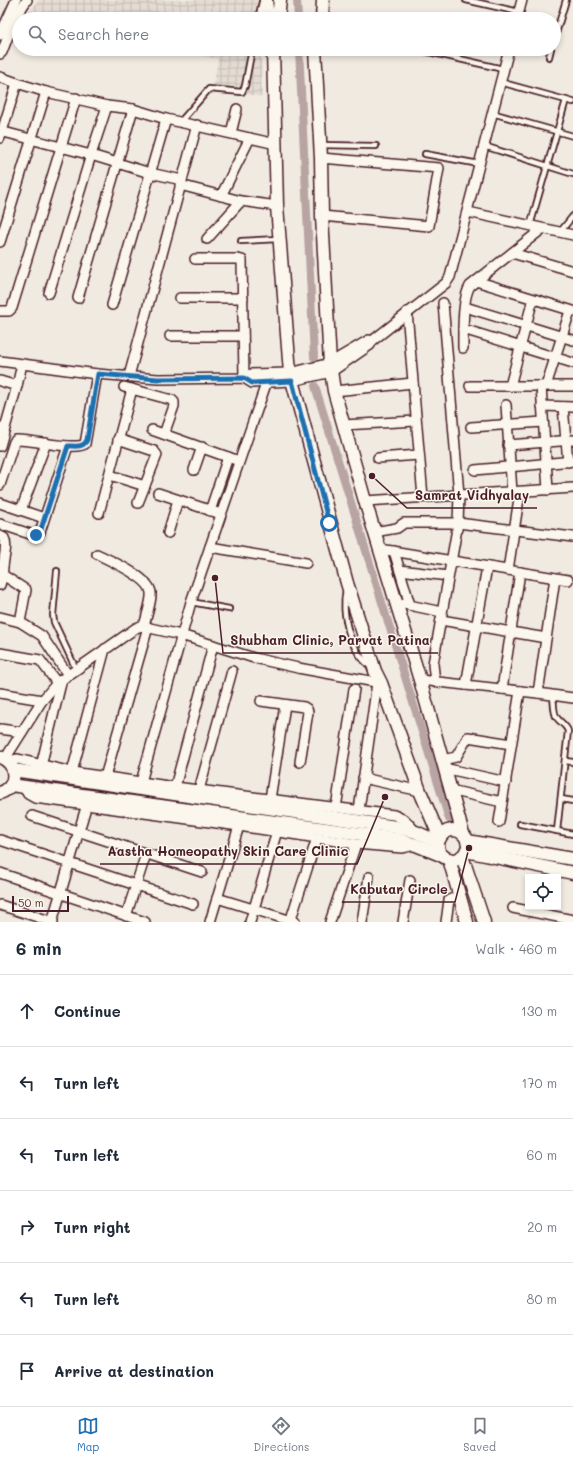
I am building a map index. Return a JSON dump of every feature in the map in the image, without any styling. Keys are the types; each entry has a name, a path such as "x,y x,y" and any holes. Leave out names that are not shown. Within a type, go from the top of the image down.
{"main road":[{"path":"266,0 267,12"},
{"path":"279,12 280,0"},
{"path":"315,0 315,12"},
{"path":"322,12 323,0"},
{"path":"273,56 277,206 291,377 347,583 375,671 439,840 439,850 446,858 467,922"},
{"path":"316,56 322,216 331,367 334,391 374,532 420,680 484,922"},
{"path":"6,762 396,827 439,840"},
{"path":"6,762 17,786"},
{"path":"0,793 17,786 397,839 416,844 446,858 456,859 465,846"},
{"path":"439,840 442,834 455,830 465,846 573,873"},
{"path":"465,846 573,859"}],"street":[{"path":"0,35 16,0"},
{"path":"20,12 27,0"},
{"path":"519,12 522,0"},
{"path":"0,54 12,27"},
{"path":"0,361 98,374 148,378 244,378 252,383 291,377 331,367 369,340 372,341 407,312 446,283 450,277 468,212 507,56"},
{"path":"0,76 46,92 107,106 133,109 166,119 181,121 276,144"},
{"path":"17,83 1,134 31,139 90,155 221,196 241,201 277,206"},
{"path":"0,242 46,92"},
{"path":"0,311 9,311 12,308 76,98"},
{"path":"49,293 90,155 107,106"},
{"path":"78,298 133,109"},
{"path":"230,134 237,109"},
{"path":"112,305 166,119"},
{"path":"129,376 197,125"},
{"path":"221,196 250,138"},
{"path":"320,152 439,168 429,226 322,216"},
{"path":"207,238 241,201"},
{"path":"468,212 573,235"},
{"path":"463,348 463,329 467,290 476,281 542,229"},
{"path":"512,253 573,271"},
{"path":"195,259 242,260 244,378"},
{"path":"476,281 572,311 543,386 542,406 548,490"},
{"path":"180,298 243,298"},
{"path":"510,386 533,299"},
{"path":"434,682 433,664 450,561 458,523 459,495 443,303"},
{"path":"465,307 573,340"},
{"path":"407,312 423,497"},
{"path":"463,329 573,363"},
{"path":"170,336 244,336"},
{"path":"0,446 2,427 17,386 22,364"},
{"path":"0,484 15,441 18,439 68,446 82,446 85,444 87,440 98,374"},
{"path":"244,378 250,374 270,374 291,377"},
{"path":"141,782 191,602 270,374"},
{"path":"145,393 148,378"},
{"path":"0,381 17,386"},
{"path":"334,391 413,383"},
{"path":"470,386 573,385"},
{"path":"99,513 110,475 128,388 172,400 174,402 164,434"},
{"path":"506,405 510,467 516,492 514,529 508,570"},
{"path":"542,406 573,407"},
{"path":"475,470 571,461 570,440 563,407"},
{"path":"344,425 416,421"},
{"path":"471,427 543,422"},
{"path":"152,430 239,461"},
{"path":"118,440 156,453 157,458 138,504"},
{"path":"508,445 570,440"},
{"path":"21,510 46,443"},
{"path":"0,524 33,535 40,532 68,446"},
{"path":"194,470 202,447"},
{"path":"378,458 419,454"},
{"path":"210,511 228,457"},
{"path":"110,475 145,486"},
{"path":"365,501 573,488"},
{"path":"158,493 221,514"},
{"path":"168,533 178,500"},
{"path":"0,503 44,518"},
{"path":"374,532 397,528 404,523 458,523 573,537"},
{"path":"0,536 4,538 6,543 0,585"},
{"path":"210,547 306,563"},
{"path":"380,549 568,580"},
{"path":"394,551 410,605"},
{"path":"97,554 135,574 149,586 152,592 146,626 105,777"},
{"path":"466,685 487,567"},
{"path":"2,570 26,590 20,622"},
{"path":"400,570 448,576"},
{"path":"502,689 520,572"},
{"path":"538,693 555,578"},
{"path":"396,602 476,626 546,638"},
{"path":"0,617 20,622 42,636 62,679 41,766"},
{"path":"6,762 22,732 42,700 62,679 136,628 146,626 261,659 379,683 358,810"},
{"path":"175,787 213,645"},
{"path":"72,772 105,649"},
{"path":"0,653 40,660 62,679"},
{"path":"199,790 232,671"},
{"path":"420,680 573,698"},
{"path":"336,808 354,689"},
{"path":"499,822 520,691"},
{"path":"0,694 42,700"},
{"path":"261,701 304,707 307,709 308,712 300,762"},
{"path":"270,799 284,705"},
{"path":"0,729 22,732"},
{"path":"443,764 456,757 468,737 512,744"},
{"path":"6,762 18,759 41,766 105,777 400,816 416,832"},
{"path":"443,764 506,782"},
{"path":"363,778 420,791"},
{"path":"17,786 34,798 87,804 356,844 402,848 416,844"},
{"path":"450,790 502,802"},
{"path":"0,905 52,922 87,804"},
{"path":"32,816 202,872"},
{"path":"210,922 239,826"},
{"path":"250,922 277,832"},
{"path":"217,898 292,922 317,838"},
{"path":"0,840 193,904"},
{"path":"330,922 356,844"},
{"path":"126,916 146,854"},
{"path":"0,873 145,922"},
{"path":"362,922 369,877"},
{"path":"403,922 410,880"},
{"path":"446,922 449,900 459,896"},
{"path":"513,908 573,920"}],"lane":[{"path":"259,12 262,0"},
{"path":"466,0 508,12"},
{"path":"561,17 566,0"},
{"path":"181,121 209,89 240,93 244,90 251,56"},
{"path":"446,56 503,69"},
{"path":"500,82 573,102"},
{"path":"530,226 566,100"},
{"path":"492,113 573,136"},
{"path":"320,152 376,146"},
{"path":"484,146 573,174"},
{"path":"425,154 479,164"},
{"path":"559,232 573,216"},
{"path":"241,241 279,239"},
{"path":"57,571 53,615 54,622 76,669"},
{"path":"191,602 229,609"},
{"path":"553,695 557,719 566,726 568,731 557,831"},
{"path":"565,761 573,762"},
{"path":"561,799 573,801"},
{"path":"520,824 573,834"}],"shaded area":[{"path":"39,0 261,0 261,12 29,12"},
{"path":"204,56 261,56 262,97 213,88 218,59"}],"waterway":[{"path":"297,0 298,12"},
{"path":"299,56 314,357"},
{"path":"315,386 449,819"}],"place":[{"name":"Samrat Vidhyalay","path":"372,476"},
{"name":"Shubham Clinic, Parvat Patina","path":"215,578"},
{"name":"Aastha Homeopathy Skin Care Clinic","path":"385,797"},
{"name":"Kabutar Circle","path":"469,848"}],"route":[{"path":"36,535 40,532 68,446 82,446 87,440 98,374 158,379 244,378 252,383 292,381 329,523"}]}
